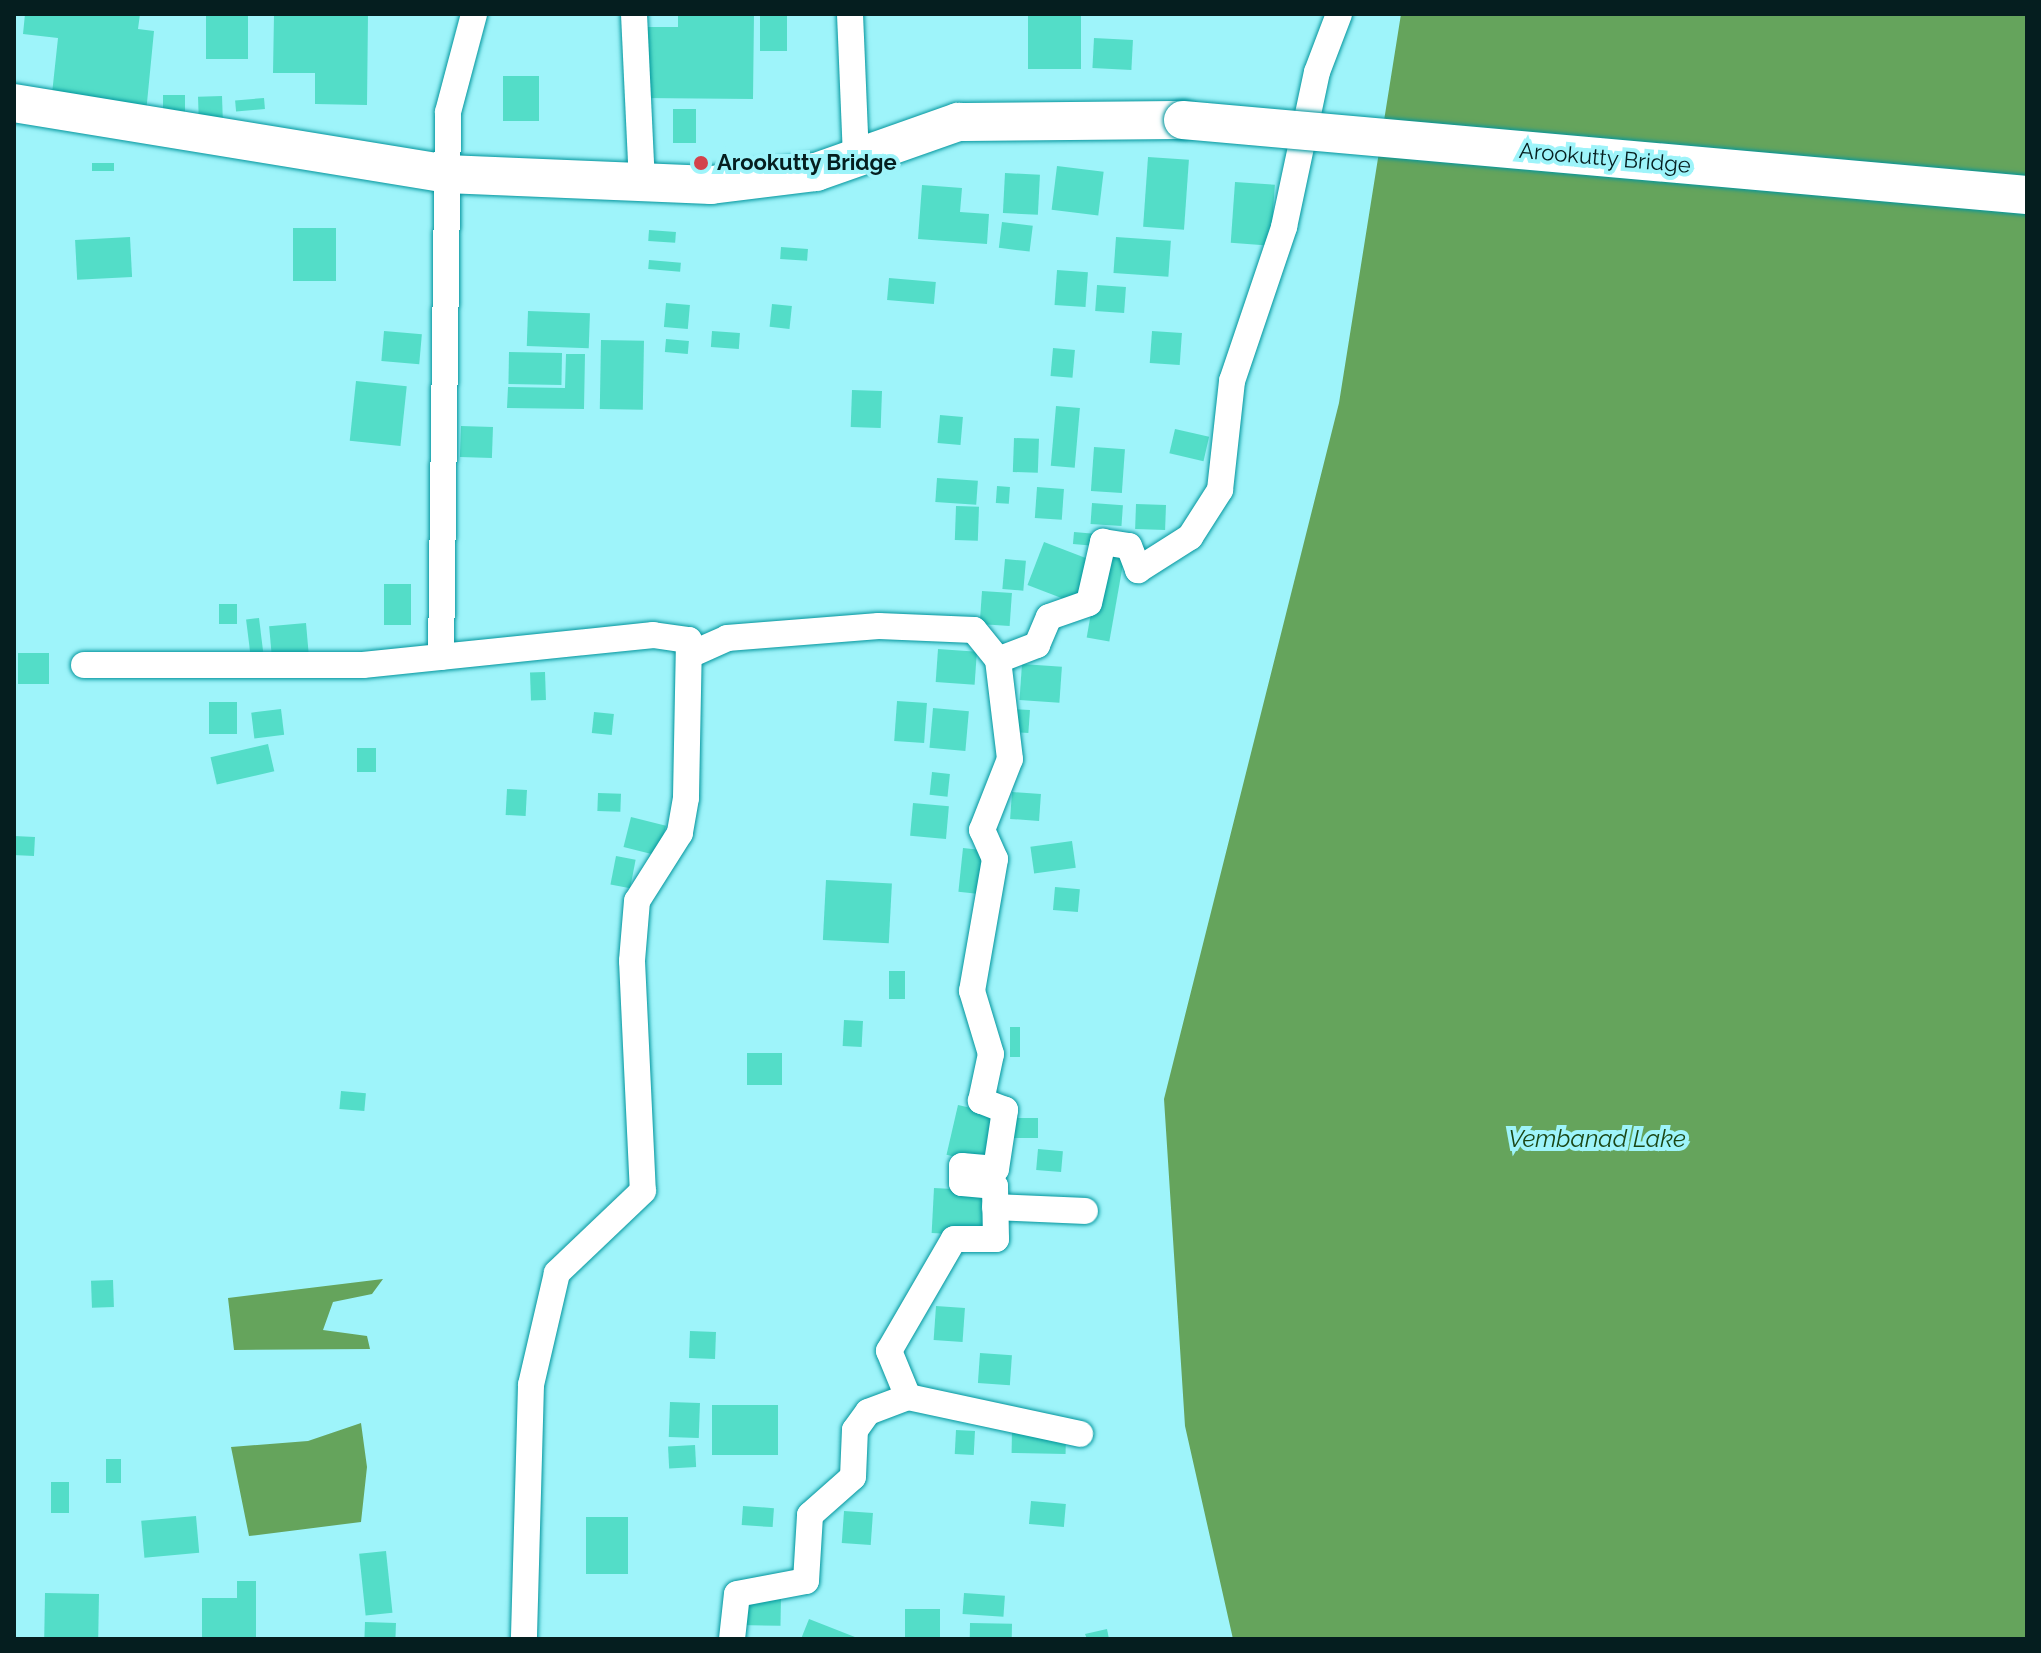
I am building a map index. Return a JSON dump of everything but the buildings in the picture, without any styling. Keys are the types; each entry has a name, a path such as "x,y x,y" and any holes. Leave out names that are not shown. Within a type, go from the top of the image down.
{"main road":[{"name":"Arookutty Bridge","path":"14,103 446,174 711,185 816,172 958,122 1183,120 2027,195"}],"street":[{"path":"441,657 448,112 474,14"},
{"path":"634,14 642,182"},
{"path":"850,14 856,158"},
{"path":"998,660 1037,645 1049,617 1089,603 1103,542 1129,546 1138,570 1190,537 1220,490 1232,381 1284,227 1317,72 1339,14"},
{"path":"694,653 727,638 879,626 974,630 998,660 1010,759 982,830 995,859 972,991 991,1054 981,1101 1005,1110 996,1169 962,1166 962,1183 995,1186 996,1239 954,1239 889,1351 908,1397"},
{"path":"84,665 363,665 653,635 689,640 694,653 680,833 637,901 632,961 643,1191 557,1273 531,1385 524,1639"},
{"path":"995,1207 1085,1211"},
{"path":"732,1639 737,1594 806,1581 810,1515 853,1477 855,1430 881,1403 908,1397 1080,1434"}],"water":[{"name":"Vembanad Lake","path":"1401,14 2027,14 2027,1639 1233,1639 1185,1426 1164,1099 1339,403"},
{"path":"383,1279 372,1294 333,1302 323,1330 367,1336 370,1349 234,1350 228,1298"},
{"path":"361,1423 367,1467 361,1522 249,1536 231,1447 308,1441"}],"place":[{"name":"Arookutty Bridge","path":"701,163"}]}
